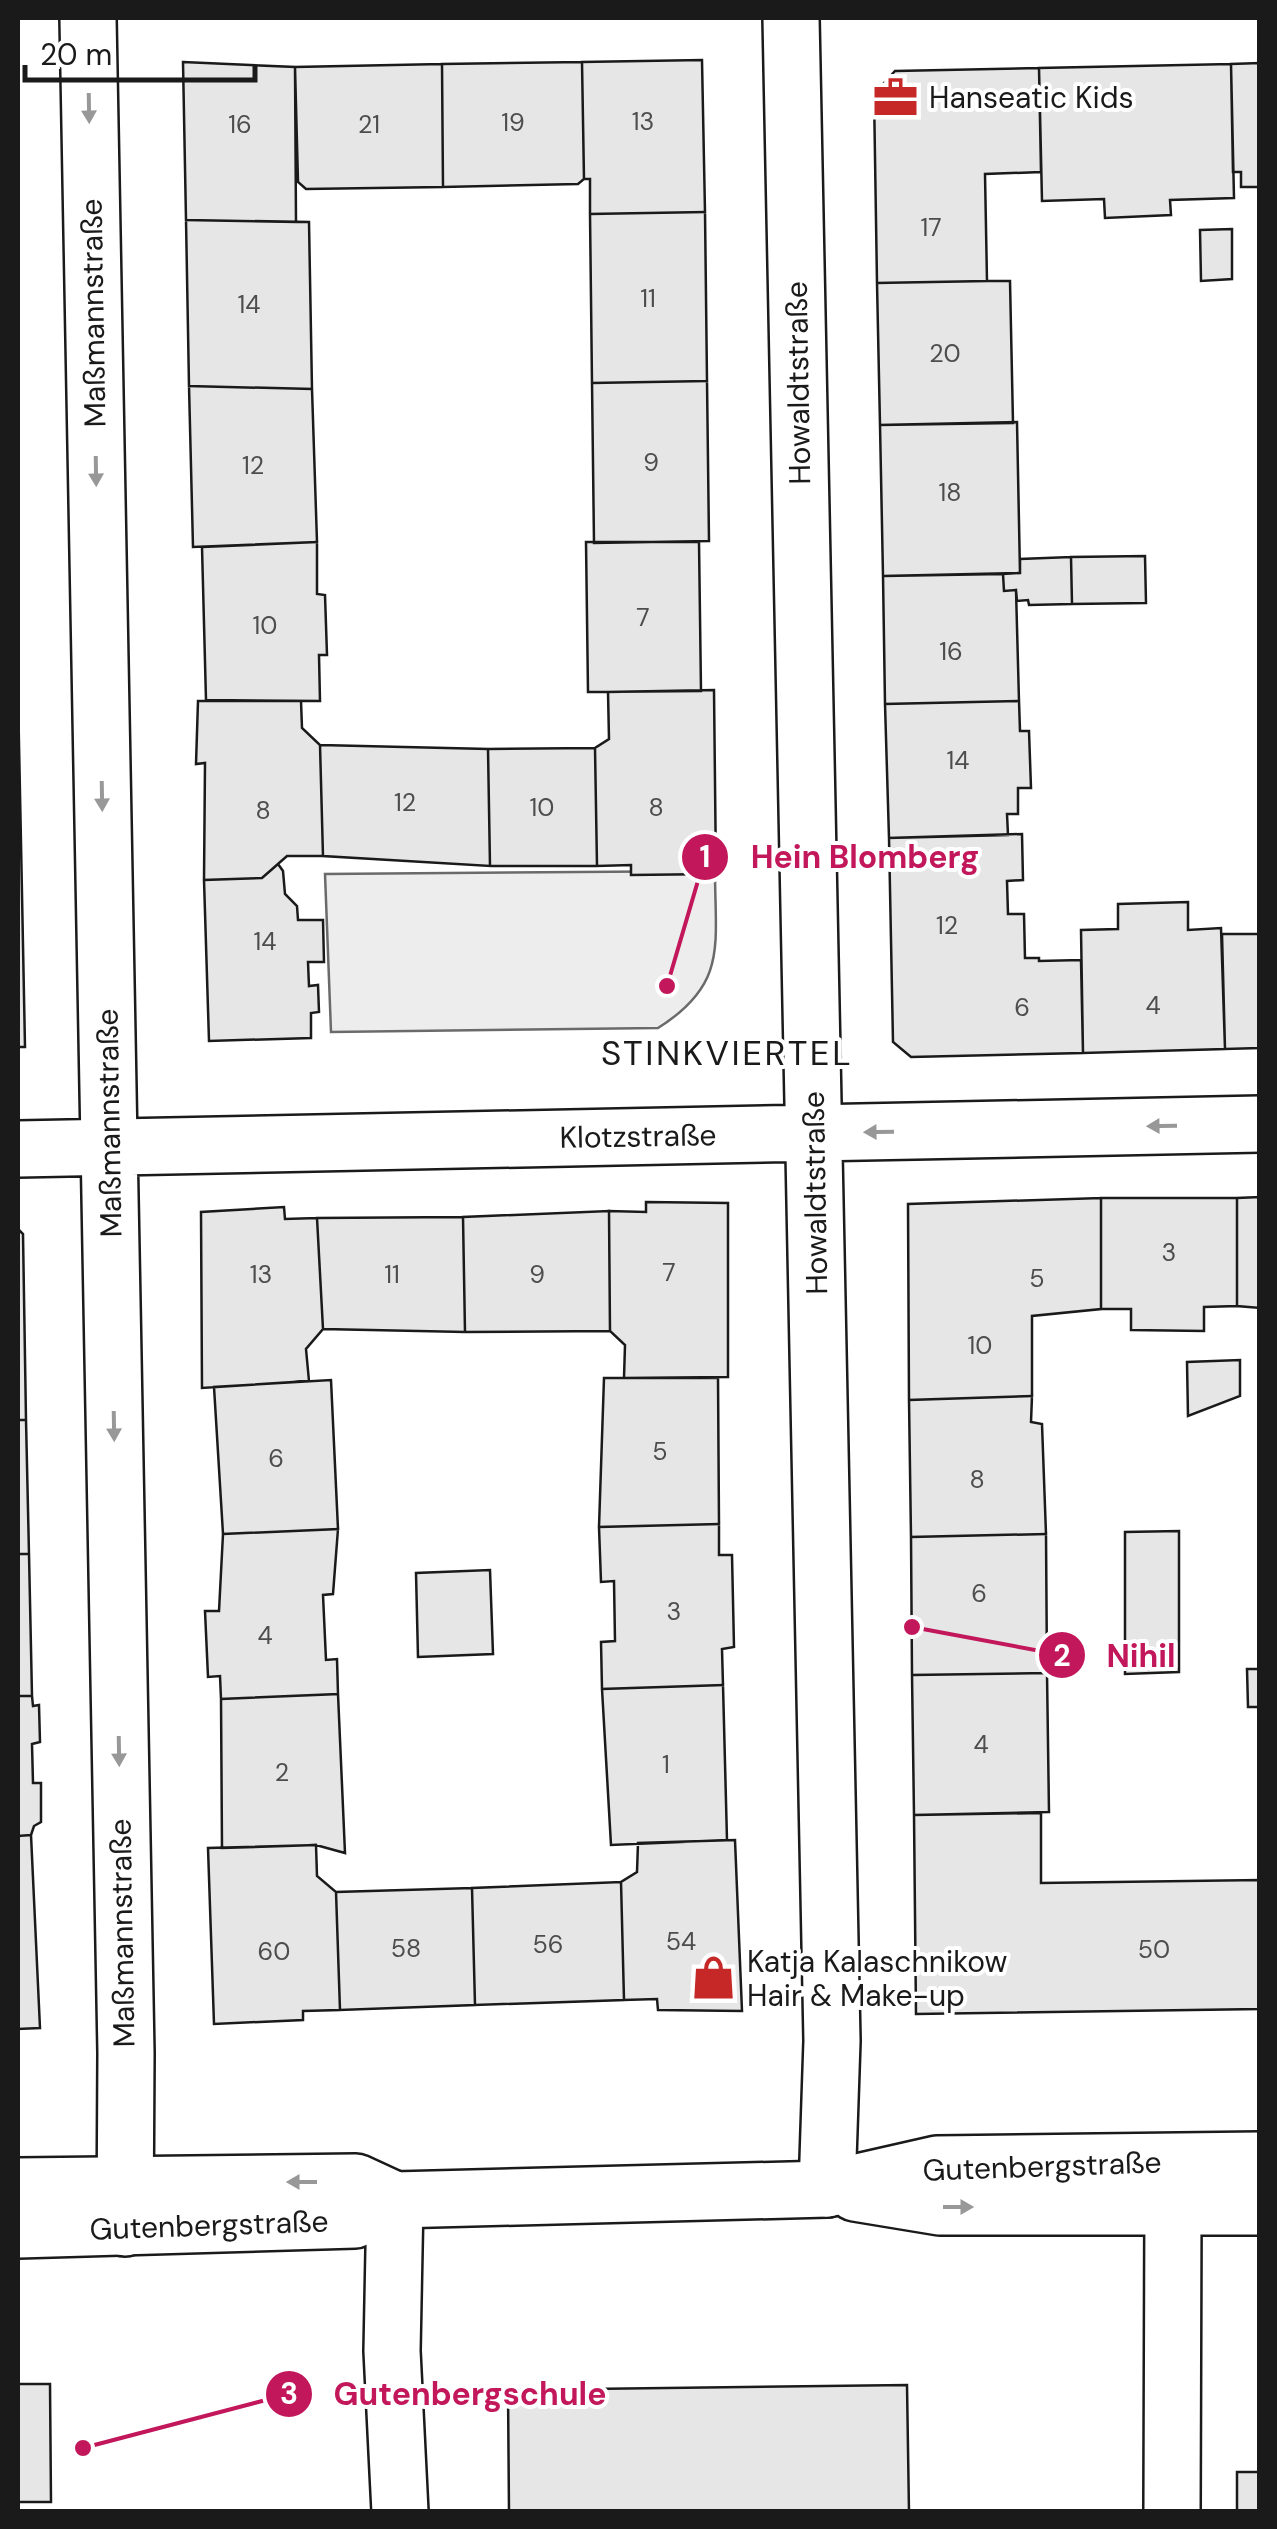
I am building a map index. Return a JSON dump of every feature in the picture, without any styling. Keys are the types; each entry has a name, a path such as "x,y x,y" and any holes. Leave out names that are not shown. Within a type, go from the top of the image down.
{"street":[{"name":"Maßmannstraße","path":"88,18 126,2053 125,2205"},
{"name":"Howaldtstraße","path":"791,18 832,2042 827,2189"},
{"name":"Klotzstraße","path":"18,1148 1260,1124"},
{"name":"Gutenbergstraße","path":"827,2189 938,2164 1260,2160"},
{"name":"Gutenbergstraße","path":"18,2186 125,2205 355,2220 395,2200 827,2189 940,2207 1260,2207"},
{"path":"395,2200 392,2351 400,2512"},
{"name":"Gutenbergstraße","path":"18,2230 125,2205"},
{"path":"1172,2206 1172,2512"}],"shaded area":[{"path":"715,871 715,942 707,978 681,1012 658,1028 331,1032 325,874"}],"building":[{"path":"702,60 705,212 590,214 590,179 584,179 582,62"},
{"path":"183,62 295,67 296,222 186,220"},
{"path":"582,62 584,179 578,184 443,187 442,64"},
{"path":"1260,63 1260,187 1241,187 1241,172 1233,172 1231,64"},
{"path":"442,64 443,187 306,189 298,182 295,67"},
{"path":"1231,64 1234,198 1170,200 1171,215 1105,218 1104,199 1042,201 1039,68"},
{"path":"1039,68 1041,172 985,174 987,281 877,283 874,94 895,71"},
{"path":"705,212 707,381 592,383 590,214"},
{"path":"186,220 309,222 312,389 189,386"},
{"path":"1232,229 1232,279 1201,281 1200,230"},
{"path":"1010,281 1013,423 880,425 877,283"},
{"path":"707,381 709,541 594,543 592,383"},
{"path":"189,386 312,389 317,542 193,547"},
{"path":"1017,422 1020,573 883,576 880,425"},
{"path":"317,542 317,594 325,595 327,655 319,655 320,701 206,700 202,547"},
{"path":"586,542 699,542 701,691 588,692"},
{"path":"1145,556 1146,603 1072,604 1071,557"},
{"path":"1071,557 1072,604 1029,605 1028,600 1017,601 1016,590 1004,591 1003,574 1020,573 1020,559"},
{"path":"1003,574 1004,591 1016,590 1019,701 885,704 883,576"},
{"path":"714,690 716,874 631,875 631,865 597,866 595,748 609,739 608,692"},
{"path":"18,694 21,843 18,843"},
{"path":"198,701 301,701 302,728 320,745 323,856 287,856 262,878 204,880 205,763 196,764"},
{"path":"1019,701 1020,731 1029,731 1031,788 1018,788 1018,814 1007,814 1008,835 889,838 885,704"},
{"path":"320,745 488,749 490,866 323,856"},
{"path":"595,748 597,866 490,866 488,749"},
{"path":"1022,834 1023,880 1007,881 1008,914 1024,914 1025,958 1081,960 1083,1053 911,1057 893,1042 889,838"},
{"path":"21,843 25,1047 18,1047"},
{"path":"278,864 283,871 285,894 297,906 298,920 323,920 324,962 308,962 309,986 318,985 319,1012 311,1013 311,1038 209,1041 204,880 262,878"},
{"path":"1188,902 1188,930 1221,928 1225,1049 1083,1053 1081,930 1118,929 1118,904"},
{"path":"1222,934 1260,934 1260,1048 1225,1049"},
{"path":"1260,1197 1260,1308 1237,1306 1237,1198"},
{"path":"1101,1198 1101,1309 1032,1316 1032,1396 909,1400 908,1204"},
{"path":"1101,1198 1237,1198 1237,1306 1204,1307 1204,1331 1131,1330 1131,1309 1101,1309"},
{"path":"646,1202 728,1203 728,1377 624,1378 625,1345 610,1331 609,1211 646,1212"},
{"path":"284,1207 285,1219 317,1218 323,1329 306,1349 309,1381 202,1388 201,1212"},
{"path":"609,1211 610,1331 465,1332 463,1217"},
{"path":"463,1217 465,1332 323,1329 317,1218"},
{"path":"18,1229 23,1234 26,1420 18,1420"},
{"path":"1240,1360 1240,1396 1188,1416 1187,1362"},
{"path":"604,1378 718,1378 719,1524 599,1527"},
{"path":"331,1380 338,1529 223,1534 214,1387"},
{"path":"1032,1396 1031,1422 1042,1424 1046,1534 911,1537 909,1400"},
{"path":"18,1420 26,1420 29,1554 18,1554"},
{"path":"719,1524 719,1555 732,1555 734,1647 722,1649 723,1685 602,1689 601,1642 615,1641 614,1581 601,1582 599,1527"},
{"path":"338,1529 333,1594 323,1595 326,1660 337,1659 338,1694 221,1699 220,1676 208,1677 205,1611 219,1611 223,1534"},
{"path":"1179,1531 1179,1672 1125,1674 1125,1532"},
{"path":"1046,1534 1047,1673 912,1675 911,1537"},
{"path":"18,1554 29,1554 32,1696 18,1696"},
{"path":"490,1570 493,1654 418,1657 416,1573"},
{"path":"1247,1669 1260,1669 1260,1707 1248,1707"},
{"path":"1047,1673 1049,1812 914,1815 912,1675"},
{"path":"723,1685 727,1840 611,1845 602,1689"},
{"path":"338,1694 345,1853 316,1845 222,1848 221,1699"},
{"path":"18,1696 32,1696 33,1706 39,1705 40,1742 32,1744 33,1783 41,1783 41,1822 34,1826 31,1835 18,1836"},
{"path":"1041,1813 1041,1883 1260,1880 1260,2009 916,2014 914,1815"},
{"path":"31,1835 40,2028 18,2029 18,1836"},
{"path":"735,1840 742,2011 658,2010 657,1999 624,2000 621,1882 637,1872 638,1843"},
{"path":"316,1845 317,1876 336,1892 340,2010 303,2011 303,2020 214,2024 208,1848"},
{"path":"621,1882 624,2000 475,2005 472,1888"},
{"path":"472,1888 475,2005 340,2010 336,1892"},
{"path":"18,2384 50,2384 51,2502 18,2502"},
{"path":"907,2385 909,2512 509,2512 508,2390"},
{"path":"1237,2472 1260,2472 1260,2512 1237,2512"}],"place":[{"name":"Hanseatic Kids","path":"896,97"},
{"name":"Hein Blomberg","path":"667,986"},
{"name":"Nihil","path":"912,1627"},
{"name":"Katja Kalaschnikow Hair & Make-up","path":"714,1978"},
{"name":"Gutenbergschule","path":"83,2448"}],"district":[{"name":"STINKVIERTEL","path":"727,1053"}]}
